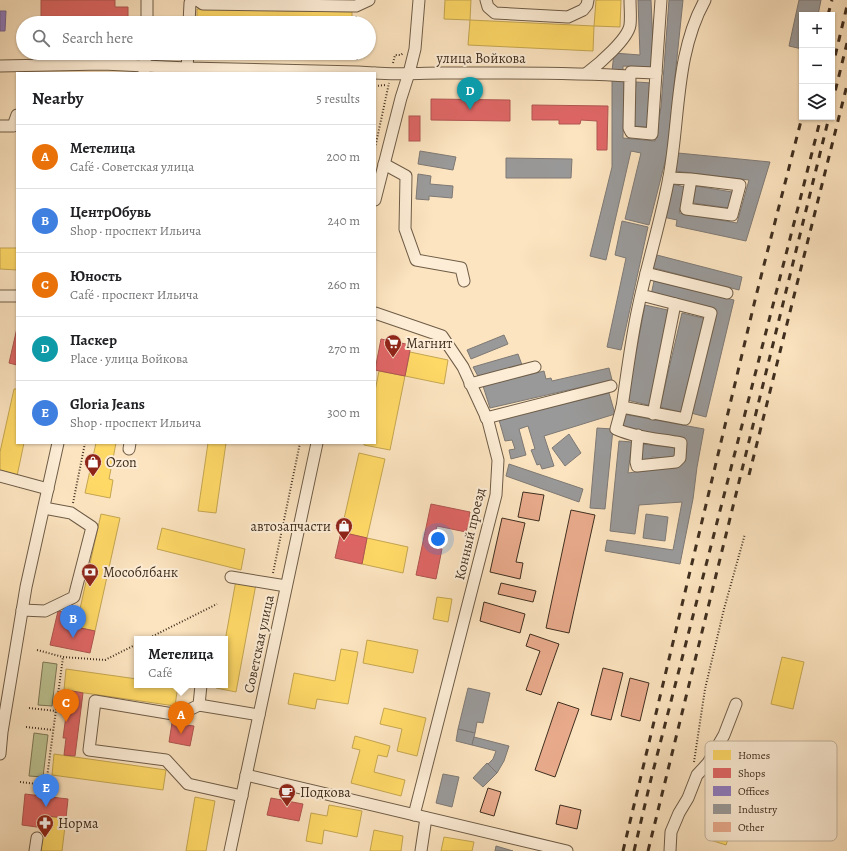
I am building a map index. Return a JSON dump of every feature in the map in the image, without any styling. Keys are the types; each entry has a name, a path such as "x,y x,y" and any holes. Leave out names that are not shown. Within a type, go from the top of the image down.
{"street":[{"path":"147,0 147,16"},
{"path":"189,16 190,4 195,0 203,4 356,6 369,0"},
{"path":"376,196 415,49 419,0"},
{"path":"486,0 488,7 495,13 568,17 583,10 587,5 588,0"},
{"path":"587,73 622,42 630,26 630,0"},
{"path":"630,76 629,128 631,132 652,134 661,0"},
{"path":"638,435 624,433 616,429 622,406 646,272 669,178 682,67 686,47 696,15 705,0"},
{"path":"187,68 188,60"},
{"name":"улица Войкова","path":"0,66 34,69 103,64 144,69 187,68 358,72"},
{"name":"улица Войкова","path":"376,73 587,73 630,76 631,72 656,73"},
{"path":"0,126 13,126 16,118"},
{"path":"384,164 406,176 404,229 416,260 461,268 464,281"},
{"path":"669,178 691,179 740,185 732,216 686,209 691,179"},
{"path":"646,272 727,292"},
{"path":"0,296 16,296"},
{"path":"622,406 652,414 686,419 711,313 641,296"},
{"path":"652,414 675,304"},
{"name":"Конный проезд","path":"376,312 442,336 463,367 486,418 498,460 496,495 414,815"},
{"path":"470,384 535,367"},
{"path":"486,418 611,386"},
{"path":"0,754 2,732 26,587 58,444"},
{"name":"Советская улица","path":"230,851 317,444"},
{"path":"0,476 48,488"},
{"path":"22,610 45,610 74,597 92,526 71,513 44,508"},
{"path":"231,576 271,582 286,586"},
{"path":"199,705 201,688"},
{"path":"242,796 188,784 166,760 89,750 95,701 179,715 199,705 259,715"},
{"path":"721,741 736,704"},
{"path":"670,851 671,832 679,813 688,798 697,775 705,766"},
{"path":"246,775 426,818 533,847 567,851"},
{"path":"421,851 426,818"},
{"path":"35,851 37,838"}],"path":[{"path":"376,86 388,84"},
{"path":"71,513 85,444"},
{"path":"271,582 300,444"},
{"path":"697,775 694,762 706,689 724,609 745,534"},
{"path":"153,636 217,604"},
{"path":"37,650 63,657 105,660 134,646"},
{"path":"20,782 46,785 63,657"},
{"path":"29,708 56,712"},
{"path":"26,727 53,730"}],"green space":[{"path":"43,662 57,664 52,706 38,705"},
{"path":"34,733 48,735 43,777 29,776"}],"building: Homes":[{"path":"445,0 471,0 470,20 444,19"},
{"path":"596,0 621,0 620,27 594,26"},
{"path":"197,9 352,12 352,16 197,16"},
{"path":"470,20 594,26 593,51 468,45"},
{"path":"0,248 16,248 16,270 0,269"},
{"path":"410,352 448,360 444,384 405,376"},
{"path":"379,371 405,376 390,450 364,445 376,444 376,386"},
{"path":"14,389 16,389 16,444 24,444 17,476 0,472 0,452"},
{"path":"96,444 116,444 109,479 113,480 110,498 85,493"},
{"path":"208,444 226,444 216,513 198,511"},
{"path":"359,453 385,459 367,538 341,532"},
{"path":"101,514 120,518 95,631 76,627"},
{"path":"162,528 245,549 241,570 157,549"},
{"path":"367,538 408,547 403,573 362,564"},
{"path":"236,580 256,584 236,692 216,688 228,688 228,636 226,636"},
{"path":"437,597 452,599 448,622 433,619"},
{"path":"367,640 418,650 413,673 363,663"},
{"path":"341,649 358,652 348,704 317,699 315,709 288,704 294,673 335,681"},
{"path":"782,657 804,662 793,709 771,704"},
{"path":"66,669 134,679 134,688 178,688 175,706 64,690"},
{"path":"384,708 426,718 417,756 397,751 402,729 380,724"},
{"path":"355,736 390,746 387,757 378,755 374,772 405,780 401,796 351,783 360,750 352,748"},
{"path":"54,754 166,770 163,790 52,775"},
{"path":"195,797 215,801 206,851 186,851"},
{"path":"329,805 362,811 357,837 324,830 322,844 306,841 311,813 327,816"},
{"path":"45,816 66,818 62,851 41,851"},
{"path":"374,830 403,836 401,851 370,851"},
{"path":"444,837 474,842 472,851 441,851"},
{"path":"713,841 727,841 726,845"}],"building: Shops":[{"path":"41,0 115,0 115,7 128,7 128,16 41,16"},
{"path":"431,99 510,100 510,121 431,120"},
{"path":"532,105 608,106 607,150 597,150 597,121 581,120 580,124 559,124 559,120 532,120"},
{"path":"409,116 420,116 420,141 409,141"},
{"path":"16,332 16,365 9,363"},
{"path":"381,339 411,345 405,376 376,370"},
{"path":"431,504 470,512 469,516 476,518 474,529 467,528 466,532 437,526 432,547 442,549 436,579 416,575"},
{"path":"341,532 367,538 362,564 335,558"},
{"path":"58,611 79,615 76,627 95,631 90,653 50,645"},
{"path":"72,691 83,693 75,756 64,755 66,738 63,738 67,708 70,709"},
{"path":"172,723 194,726 190,746 169,742"},
{"path":"25,794 68,799 66,818 45,816 44,828 22,825"},
{"path":"271,798 303,804 299,821 267,815"}],"building: Offices":[{"path":"0,11 6,11 5,31 0,31"}],"building: Industry":[{"path":"638,0 651,0 654,68 623,66 623,72 612,71 614,53 640,55"},
{"path":"669,0 683,0 667,154 649,225 625,219 641,153 631,151 606,260 590,256 612,167 612,78 624,79 623,138 655,141 661,107"},
{"path":"799,0 821,0 819,12 799,12 799,48 789,46"},
{"path":"636,82 652,83 648,127 633,126"},
{"path":"420,151 456,157 453,170 418,164"},
{"path":"678,153 770,162 746,241 676,226 677,220 663,217 672,184 685,187 679,213 737,223 749,180 675,171"},
{"path":"506,158 572,159 571,178 506,178"},
{"path":"418,174 431,176 430,184 453,186 452,198 429,196 429,200 416,199"},
{"path":"696,186 732,192 729,208 693,203"},
{"path":"622,221 648,227 621,350 607,347 626,258 615,255"},
{"path":"653,254 742,277 739,290 650,267"},
{"path":"654,281 734,300 706,417 691,413 716,310 651,295"},
{"path":"645,305 672,311 652,406 627,400"},
{"path":"682,313 707,319 684,413 660,407"},
{"path":"504,335 508,344 471,359 467,350"},
{"path":"518,354 522,365 479,378 473,367"},
{"path":"609,368 612,380 490,408 483,386 544,371 546,379 551,378 552,381"},
{"path":"609,393 615,414 544,436 554,466 542,469 540,464 537,465 531,450 535,449 528,426 519,429 526,455 511,459 509,450 515,449 512,440 505,441 499,420"},
{"path":"623,414 704,429 693,499 680,564 605,551 607,540 673,550 682,502 639,505 635,534 610,531 619,441 632,442 628,473 680,466 684,460 686,440 621,428"},
{"path":"597,428 613,429 605,509 590,508"},
{"path":"569,434 581,453 565,466 552,448"},
{"path":"642,444 676,448 675,459 652,457 651,462 640,460"},
{"path":"509,464 583,489 579,502 506,476"},
{"path":"646,514 668,517 665,541 643,538"},
{"path":"468,688 490,693 483,723 477,722 475,733 458,729"},
{"path":"458,729 475,733 472,745 456,741"},
{"path":"474,737 509,746 504,761 497,773 488,764 493,759 496,751 472,745"},
{"path":"487,763 497,773 483,787 473,778"},
{"path":"443,774 459,777 452,807 436,803"},
{"path":"496,846 513,851 495,851"}],"building: Other":[{"path":"523,492 544,495 539,521 518,517"},
{"path":"571,510 595,515 569,633 546,628"},
{"path":"502,518 525,523 516,562 523,563 520,579 490,572"},
{"path":"501,583 536,591 533,602 498,594"},
{"path":"484,602 525,614 520,633 480,621"},
{"path":"530,634 559,644 541,695 526,690 540,651 526,646"},
{"path":"603,668 623,673 611,720 591,715"},
{"path":"630,678 649,683 640,721 621,716"},
{"path":"558,702 579,709 555,777 535,770"},
{"path":"488,788 501,792 494,816 480,812"},
{"path":"560,805 581,810 577,829 556,824"}],"railway":[{"path":"829,12 832,0"},
{"path":"835,56 847,6"},
{"path":"835,92 847,43"},
{"path":"749,475 847,85"},
{"path":"623,851 756,296 801,120"},
{"path":"634,851 651,779 820,120"},
{"path":"648,851 828,120"}],"place":[{"name":"Паскер","path":"470,110"},
{"name":"Магнит","path":"393,358"},
{"name":"Ozon","path":"93,477"},
{"name":"автозапчасти","path":"344,541"},
{"name":"Мособлбанк","path":"90,587"},
{"name":"ЦентрОбувь","path":"73,638"},
{"name":"Юность","path":"66,722"},
{"name":"Метелица","path":"181,734"},
{"name":"Gloria Jeans","path":"46,807"},
{"name":"Подкова","path":"287,807"},
{"name":"Норма","path":"45,838"}]}
